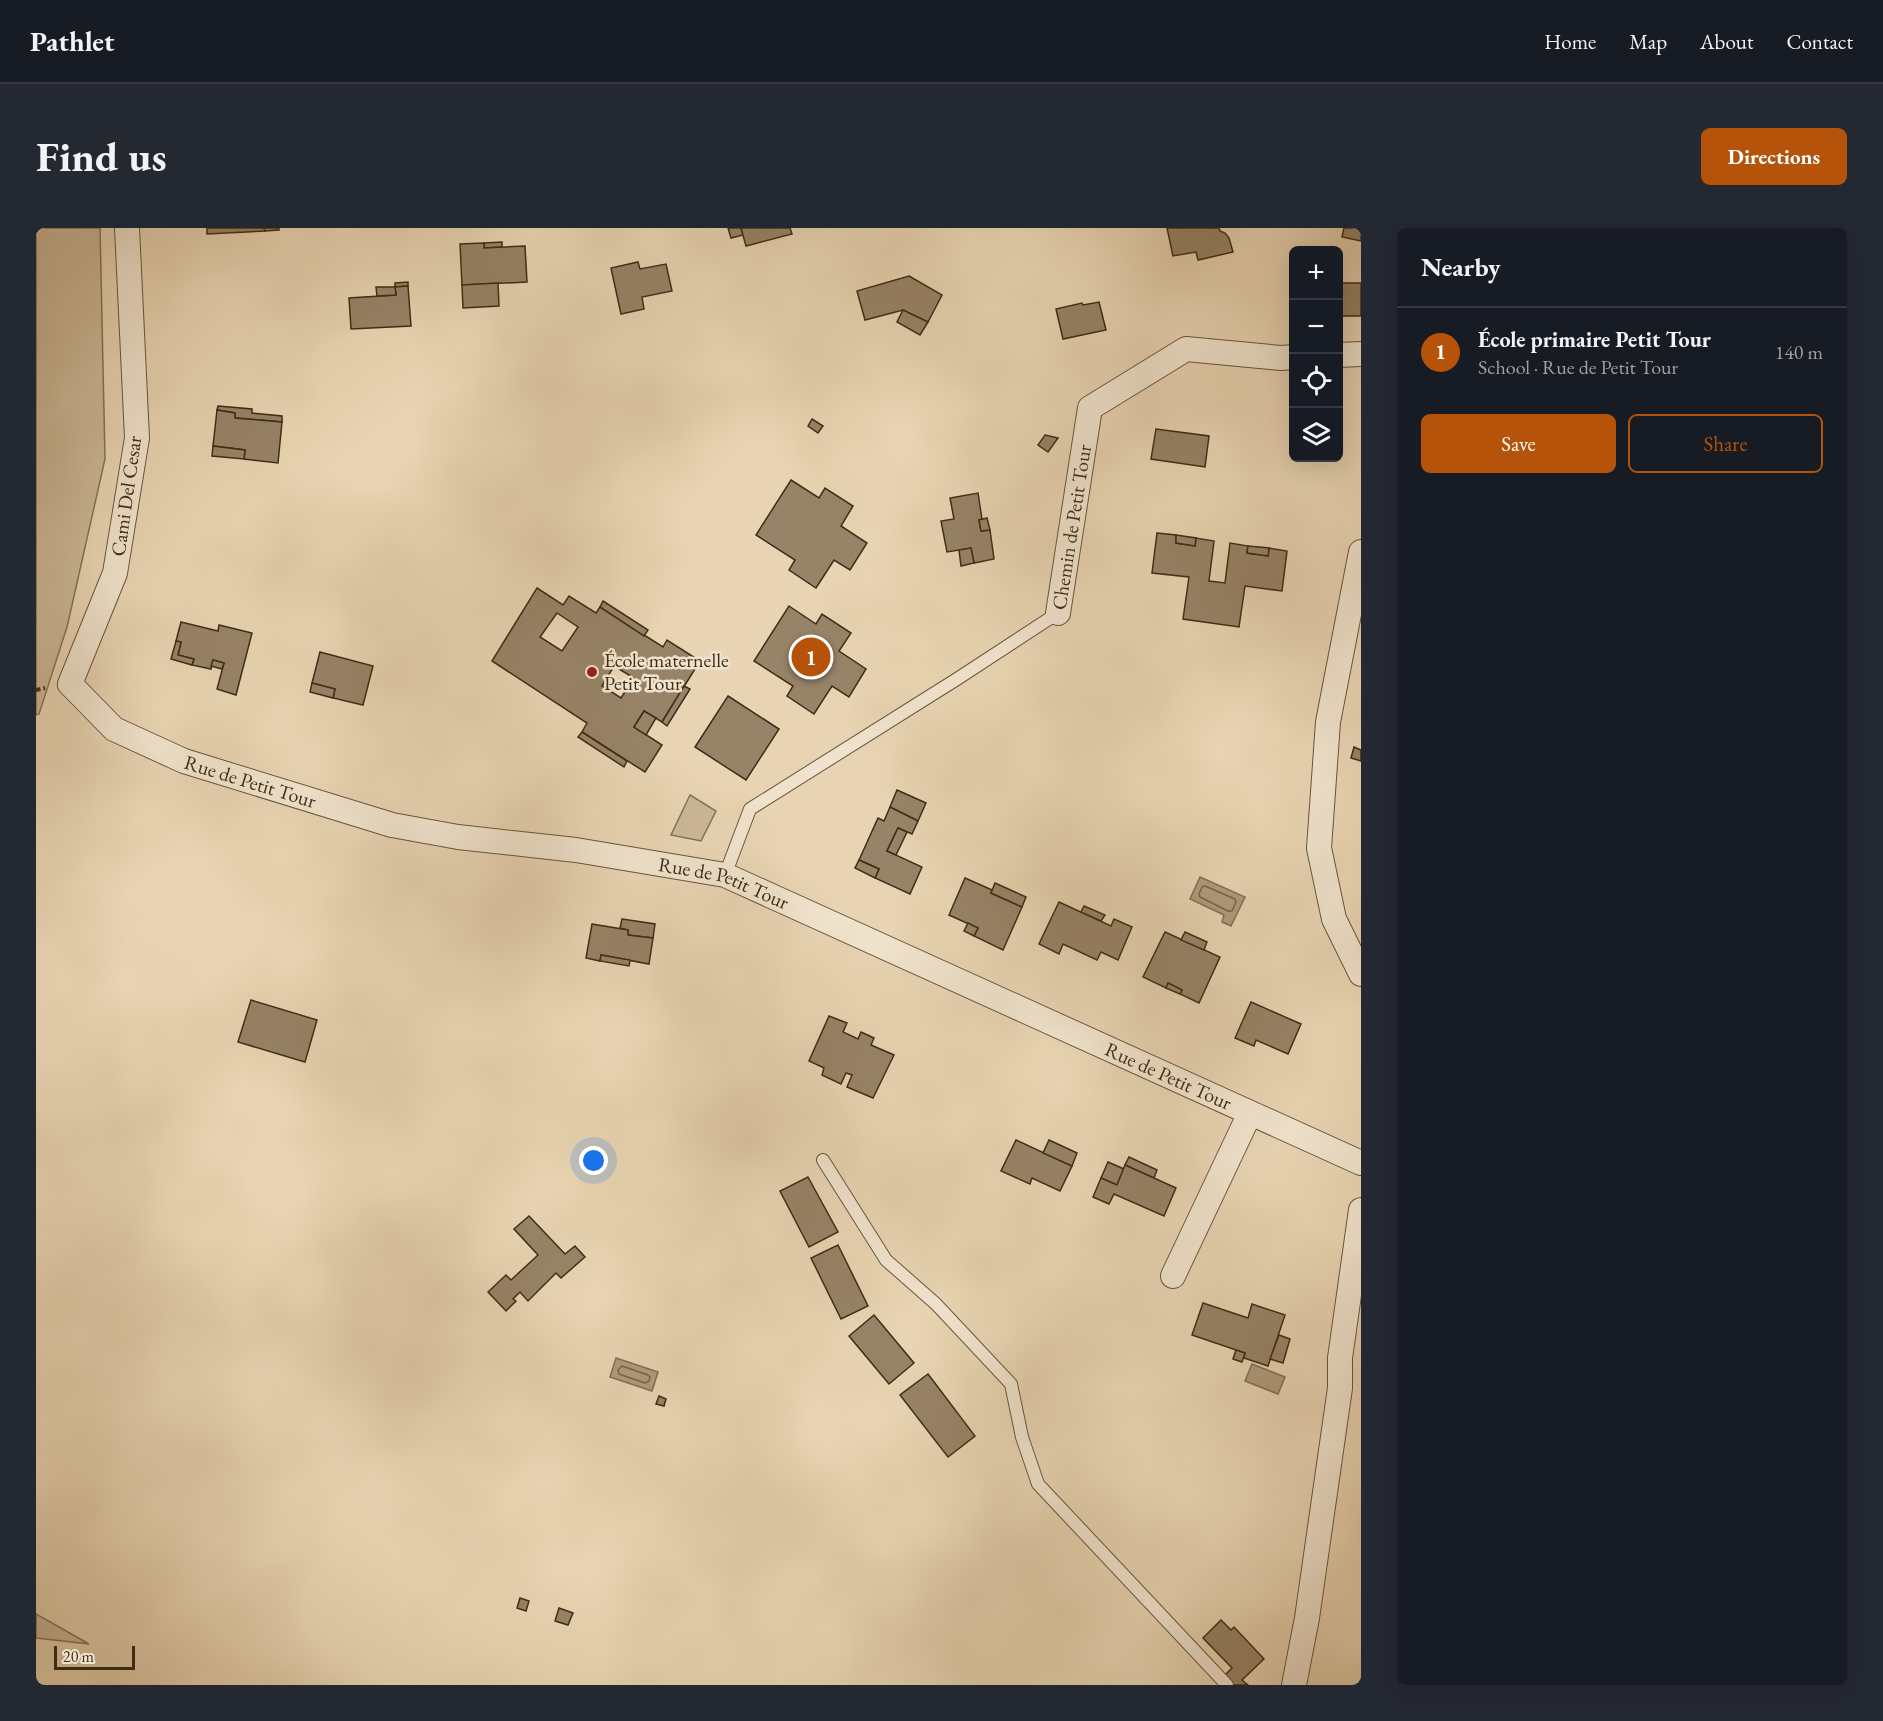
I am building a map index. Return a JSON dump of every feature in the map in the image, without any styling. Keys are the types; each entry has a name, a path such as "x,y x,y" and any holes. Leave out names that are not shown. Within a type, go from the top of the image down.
{"street":[{"name":"Cami Del Cesar","path":"70,684 115,573 137,438 127,228"},
{"name":"Chemin de Petit Tour","path":"1058,613 1090,408 1186,349 1289,357"},
{"path":"1343,355 1361,354"},
{"path":"1361,552 1328,722 1319,848 1334,919 1361,974"},
{"name":"Rue de Petit Tour","path":"70,684 114,729 184,761 392,825 458,837 576,850 725,875 1361,1163"},
{"path":"1173,1276 1250,1113"},
{"path":"1294,1685 1307,1618 1340,1388 1351,1359 1361,1210"}],"lane":[{"name":"Chemin de Petit Tour","path":"725,875 750,809 1058,613"},
{"path":"823,1160 886,1260 936,1304 1011,1384 1022,1437 1038,1484 1227,1685"}],"shaded area":[{"path":"36,228 100,228 105,459 67,627 39,714 36,715"},
{"path":"690,795 716,811 701,841 671,835"},
{"path":"36,1614 89,1644 36,1638"}],"water":[{"path":"1200,877 1245,897 1231,926 1222,922 1224,915 1190,899"},
{"path":"616,1358 658,1372 652,1391 610,1377"},
{"path":"1252,1364 1285,1377 1278,1394 1245,1381"}],"building":[{"path":"207,228 264,228 265,231 207,234"},
{"path":"264,228 279,228 279,230 265,231"},
{"path":"728,228 741,228 743,235 731,238"},
{"path":"741,228 790,228 792,234 746,246"},
{"path":"1167,228 1219,228 1229,238 1233,252 1198,260 1196,252 1173,256"},
{"path":"1344,228 1361,228 1361,241 1342,237"},
{"path":"502,242 502,247 484,248 484,243"},
{"path":"484,243 484,248 525,246 527,282 462,285 460,244"},
{"path":"638,262 640,269 666,264 672,291 642,297 644,309 621,314 611,268"},
{"path":"909,276 942,295 928,322 903,310 865,320 857,291"},
{"path":"408,282 408,286 395,287 395,283"},
{"path":"498,283 499,306 463,308 462,285"},
{"path":"1343,283 1361,283 1361,316 1343,316"},
{"path":"408,286 411,326 351,329 349,298 396,295 395,287"},
{"path":"376,287 395,287 396,295 377,296"},
{"path":"1099,302 1106,330 1063,339 1056,309"},
{"path":"903,310 928,322 920,335 897,322"},
{"path":"218,406 252,409 252,413 282,416 282,422 235,418 235,413 217,410"},
{"path":"217,410 235,413 235,418 282,422 278,463 244,459 245,450 213,446"},
{"path":"812,419 823,426 818,433 808,426"},
{"path":"1156,429 1209,436 1205,467 1151,459"},
{"path":"1045,435 1058,438 1048,452 1038,445"},
{"path":"213,446 245,450 244,459 212,456"},
{"path":"791,480 819,498 825,488 853,506 841,526 867,543 850,570 834,560 816,588 789,570 795,560 756,535"},
{"path":"978,493 982,519 979,520 981,531 990,530 994,559 974,563 971,548 947,552 941,521 954,519 950,498"},
{"path":"987,518 990,530 981,531 979,520"},
{"path":"1157,533 1176,535 1176,543 1195,546 1196,538 1214,541 1209,581 1225,583 1230,543 1248,546 1247,553 1268,556 1269,548 1287,551 1282,591 1245,586 1239,627 1183,619 1189,577 1152,573"},
{"path":"1176,535 1196,538 1195,546 1176,543"},
{"path":"1248,546 1269,548 1268,556 1247,553"},
{"path":"971,548 974,563 961,566 959,550"},
{"path":"537,588 563,605 569,596 596,613 600,607 663,647 667,640 700,661 662,722 644,711 634,727 662,745 645,772 582,732 587,723 492,661","holes":["557,613 578,627 562,651 540,637","614,666 634,678 621,698 602,686"]},
{"path":"603,601 648,630 644,636 600,607"},
{"path":"789,606 816,624 822,614 851,633 839,651 866,669 849,697 832,686 814,714 787,696 793,686 754,661"},
{"path":"181,622 218,631 219,625 252,633 236,695 217,689 224,663 213,660 211,669 192,665 194,659 178,655 181,642 176,641"},
{"path":"176,641 181,642 178,655 194,659 192,665 171,659"},
{"path":"320,652 373,666 363,705 333,698 335,689 312,683"},
{"path":"213,660 224,663 222,669 211,666"},
{"path":"312,683 335,689 333,698 310,692"},
{"path":"684,686 690,689 667,726 662,722"},
{"path":"728,696 779,729 746,780 695,747"},
{"path":"644,711 656,718 646,735 634,727"},
{"path":"582,732 627,761 624,767 578,737"},
{"path":"1354,747 1361,750 1361,761 1351,758"},
{"path":"897,790 926,803 918,821 890,807"},
{"path":"890,807 918,821 912,834 898,828 887,851 922,867 910,894 875,878 879,869 859,860 878,818 884,821"},
{"path":"898,828 907,832 896,855 887,851"},
{"path":"859,860 879,869 875,878 855,868"},
{"path":"965,878 1022,907 1003,950 974,936 978,928 949,915"},
{"path":"995,883 1026,897 1022,907 991,893"},
{"path":"1059,902 1111,926 1114,919 1132,927 1118,960 1101,952 1097,960 1063,944 1059,954 1039,944"},
{"path":"1084,906 1105,915 1101,921 1081,912"},
{"path":"622,919 655,924 653,938 628,935 628,930 620,928"},
{"path":"968,923 978,928 974,936 964,931"},
{"path":"592,924 628,930 628,935 653,938 649,964 601,955 600,961 586,958"},
{"path":"1165,932 1220,957 1199,1003 1180,994 1182,990 1168,983 1166,988 1143,977"},
{"path":"1185,932 1207,942 1204,950 1181,940"},
{"path":"601,955 630,960 629,966 600,961"},
{"path":"1168,983 1182,990 1180,994 1166,988"},
{"path":"251,1000 317,1020 305,1062 238,1042"},
{"path":"1251,1002 1301,1024 1288,1054 1256,1040 1254,1046 1235,1038"},
{"path":"829,1016 847,1023 843,1032 858,1039 861,1032 874,1038 871,1045 894,1055 873,1098 847,1087 852,1075 846,1073 841,1084 822,1075 824,1068 809,1061"},
{"path":"1016,1140 1072,1166 1060,1191 1032,1178 1030,1184 1001,1171"},
{"path":"1049,1140 1077,1153 1072,1166 1043,1153"},
{"path":"1129,1157 1157,1170 1154,1178 1125,1165"},
{"path":"1108,1162 1124,1169 1117,1185 1101,1178"},
{"path":"1125,1165 1176,1188 1164,1216 1114,1194 1109,1204 1093,1197 1101,1178 1117,1185"},
{"path":"808,1177 838,1232 809,1247 780,1191"},
{"path":"529,1216 565,1254 575,1246 585,1257 561,1278 556,1273 528,1301 520,1292 513,1299 516,1301 506,1311 488,1292 506,1275 511,1280 538,1255 514,1229"},
{"path":"838,1245 868,1306 841,1319 811,1258"},
{"path":"1203,1303 1248,1318 1252,1304 1285,1315 1268,1366 1244,1358 1245,1353 1192,1335"},
{"path":"874,1315 914,1363 889,1384 849,1336"},
{"path":"1279,1335 1290,1339 1283,1363 1270,1359"},
{"path":"1236,1350 1245,1353 1242,1362 1233,1359"},
{"path":"928,1374 975,1436 948,1457 900,1395"},
{"path":"659,1396 666,1399 664,1406 656,1404"},
{"path":"520,1598 529,1601 526,1611 517,1608"},
{"path":"559,1608 573,1613 568,1625 555,1621"},
{"path":"1221,1620 1231,1630 1234,1627 1264,1659 1242,1680 1248,1685 1231,1685 1223,1677 1232,1668 1203,1638"}],"place":[{"name":"École primaire Petit Tour","path":"811,657"},
{"name":"École maternelle Petit Tour","path":"592,672"}]}
